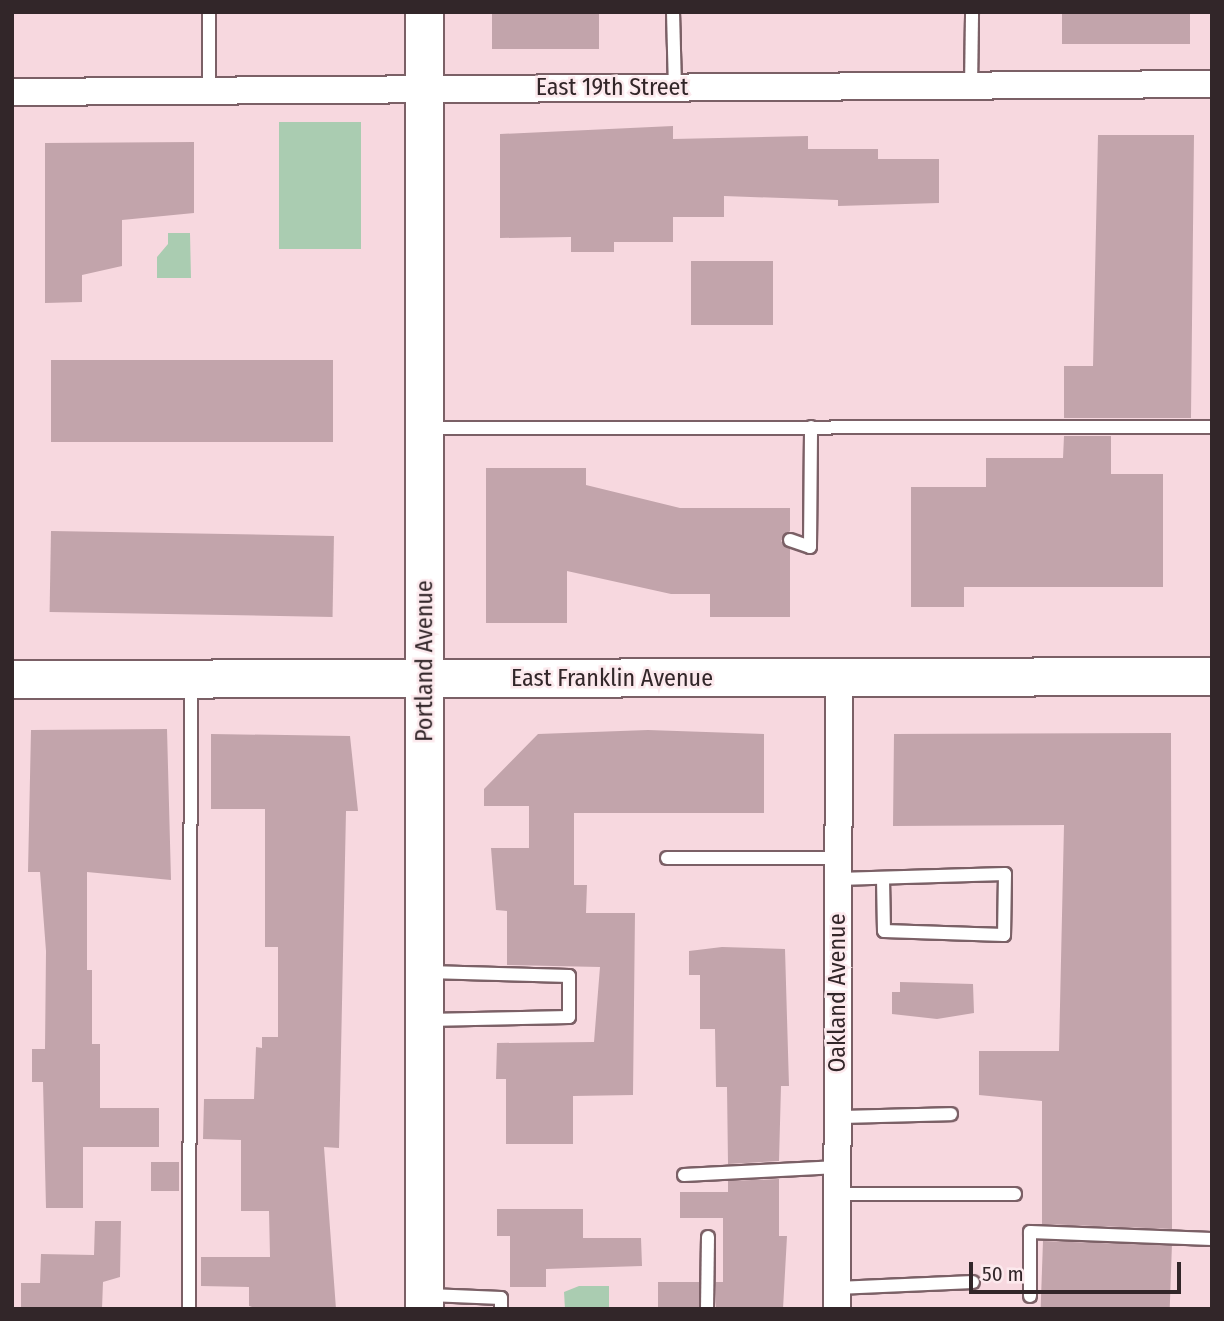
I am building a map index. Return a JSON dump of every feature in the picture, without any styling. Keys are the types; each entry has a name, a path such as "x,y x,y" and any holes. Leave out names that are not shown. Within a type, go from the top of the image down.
{"street":[{"name":"Portland Avenue","path":"424,12 427,972 424,1302"},
{"name":"East 19th Street","path":"12,92 424,87 971,88 1212,84"},
{"name":"East Franklin Avenue","path":"12,679 1212,676"},
{"name":"Oakland Avenue","path":"837,1298 839,678"}],"lane":[{"path":"209,12 209,90"},
{"path":"673,12 675,88"},
{"path":"971,88 972,12"},
{"path":"424,428 1212,426"},
{"path":"790,540 810,547 811,428"},
{"path":"189,1309 191,680"},
{"path":"667,858 838,868 883,881 894,875 1005,874 1004,935 884,931 883,881"},
{"path":"427,972 569,976 569,1017 427,1020"},
{"path":"838,1117 951,1114"},
{"path":"684,1175 838,1167"},
{"path":"838,1194 1015,1194"},
{"path":"1030,1296 1030,1232 1212,1239"},
{"path":"707,1309 708,1237"},
{"path":"837,1298 974,1282"},
{"path":"424,1302 501,1298 502,1309"}],"green space":[{"path":"279,122 361,122 361,249 279,249"},
{"path":"168,233 190,233 191,278 157,278 157,257 168,244"},
{"path":"579,1286 609,1286 609,1309 565,1309 564,1292"}],"building":[{"path":"492,12 599,12 599,49 492,49"},
{"path":"1062,12 1190,12 1190,44 1062,44"},
{"path":"673,126 673,139 808,136 808,149 878,149 878,159 939,159 939,203 838,206 838,200 724,196 724,217 673,217 673,242 614,242 614,252 571,252 571,237 500,238 500,134"},
{"path":"1098,135 1194,135 1191,418 1064,418 1064,366 1093,366"},
{"path":"194,142 194,213 122,220 122,266 82,275 82,302 45,303 45,143"},
{"path":"691,261 773,261 773,325 691,325"},
{"path":"51,360 333,360 333,442 51,442"},
{"path":"1064,436 1111,436 1111,474 1163,474 1163,587 964,587 964,607 911,607 911,487 986,487 986,458 1063,458"},
{"path":"486,468 586,468 586,485 680,508 790,508 790,531 781,541 790,549 790,617 710,617 710,594 671,594 567,571 567,623 486,623"},
{"path":"51,531 334,536 333,617 50,612"},
{"path":"167,729 171,880 87,872 87,970 92,970 92,1044 100,1044 100,1108 159,1108 159,1147 83,1147 83,1208 46,1208 43,1082 32,1082 32,1049 45,1049 46,951 40,872 28,872 31,730"},
{"path":"648,730 764,734 764,813 574,813 574,885 587,885 586,913 635,913 633,1095 573,1096 573,1144 506,1144 506,1079 496,1079 497,1043 594,1042 600,967 507,965 507,911 496,910 491,848 529,848 529,806 484,806 484,789 538,734"},
{"path":"1171,733 1172,1229 1042,1224 1042,1101 979,1095 979,1051 1059,1051 1064,825 893,826 894,734"},
{"path":"211,734 350,736 358,811 346,811 339,1148 324,1147 336,1309 258,1309 249,1306 249,1287 201,1286 201,1257 270,1257 269,1211 241,1211 241,1140 203,1139 204,1099 254,1099 256,1047 262,1048 262,1037 278,1037 278,947 265,947 265,809 211,809"},
{"path":"722,947 785,949 789,1086 781,1086 779,1161 728,1164 727,1087 716,1087 715,1029 700,1029 700,975 689,975 689,951"},
{"path":"900,982 973,984 974,1013 937,1019 892,1014 892,992 900,992"},
{"path":"151,1162 179,1162 179,1191 151,1191"},
{"path":"779,1179 779,1236 787,1236 783,1309 716,1309 716,1282 723,1282 723,1218 680,1218 680,1192 728,1192 728,1181"},
{"path":"497,1209 583,1209 583,1238 641,1238 642,1266 546,1269 546,1287 510,1287 510,1236 497,1236"},
{"path":"95,1221 121,1221 120,1277 103,1282 102,1309 21,1309 21,1283 40,1283 41,1254 94,1255"},
{"path":"1043,1241 1172,1246 1170,1309 1041,1309"},
{"path":"658,1282 699,1282 699,1309 658,1309"}]}
